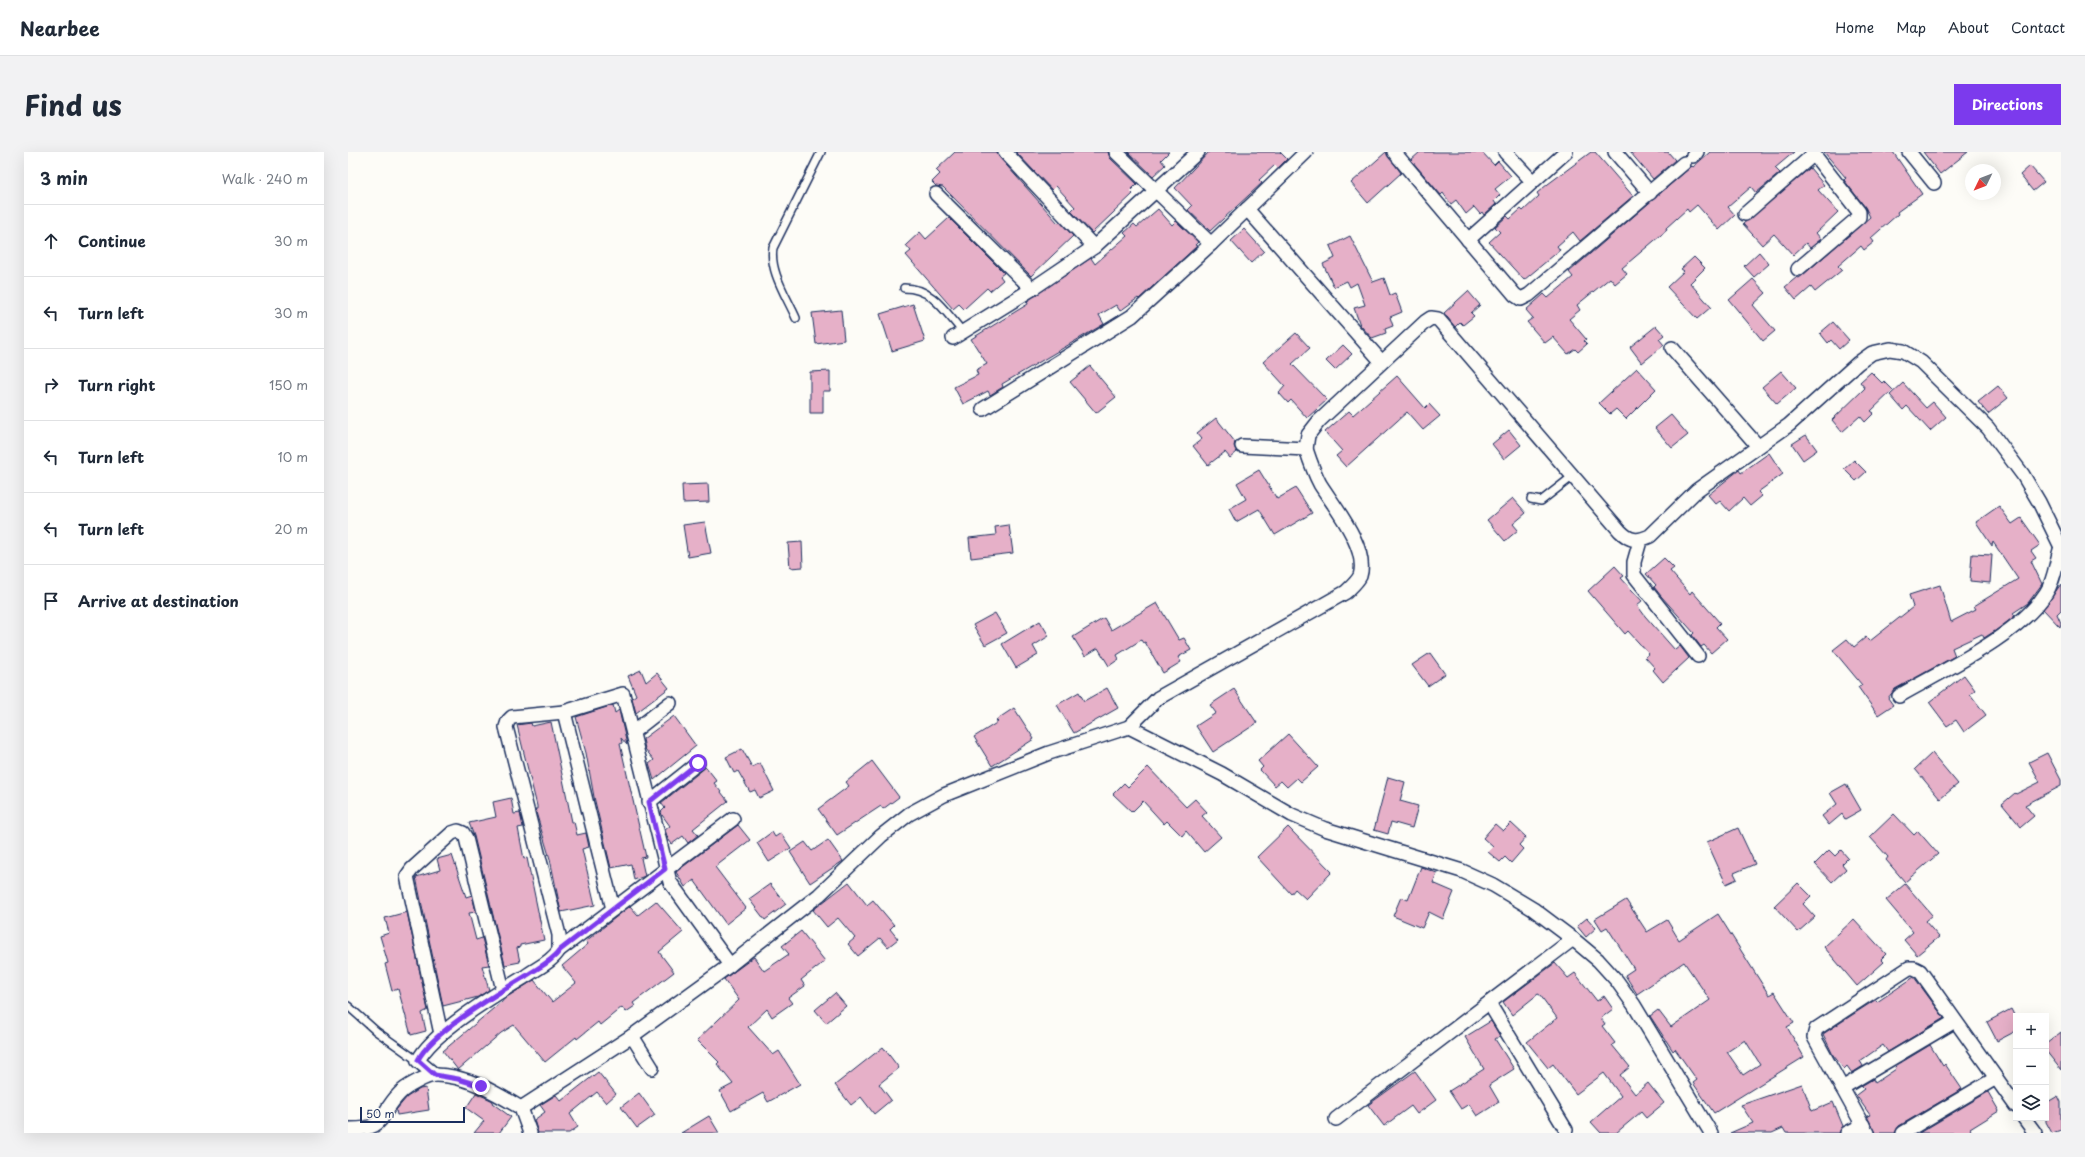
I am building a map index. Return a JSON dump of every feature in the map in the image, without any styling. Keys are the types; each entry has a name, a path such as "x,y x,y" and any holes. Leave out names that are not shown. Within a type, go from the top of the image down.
{"street":[{"path":"1005,152 1094,247"},
{"path":"1116,152 1211,244"},
{"path":"958,335 1032,289 1094,247 1156,192 1198,152"},
{"path":"983,408 1132,316 1211,244 1306,152"},
{"path":"1394,152 1515,295 1518,298 1523,299 1691,157"},
{"path":"1505,152 1532,181"},
{"path":"1468,240 1566,152"},
{"path":"1615,152 1650,193"},
{"path":"1909,152 1934,182"},
{"path":"1745,214 1813,153 1859,212 1859,217 1798,269"},
{"path":"936,194 1032,289"},
{"path":"1247,209 1382,361"},
{"path":"521,1108 632,1036 730,965 819,895 876,841 909,814 944,796 1049,754 1129,727 1158,698 1346,592 1355,584 1360,575 1360,561 1357,547 1345,520 1321,485 1312,468 1306,449 1308,435 1319,421 1382,361 1431,318 1438,319 1620,531 1629,539 1640,540 1650,536 1697,490 1788,424 1858,363 1872,353 1890,349 1903,351 1921,362 1968,407 2006,450 2039,502 2061,547 2047,593 2015,625 1996,640 1899,696"},
{"path":"1672,348 1758,445"},
{"path":"1242,446 1306,449"},
{"path":"1640,540 1634,562 1634,575 1698,656"},
{"path":"560,950 559,935 506,727 508,721 512,717 564,712 623,694 665,869 670,882 678,896 730,965"},
{"path":"633,732 670,703"},
{"path":"564,712 613,909"},
{"path":"1129,727 1222,774 1292,815 1325,829 1462,871 1493,885 1533,909 1598,960 1617,981 1634,1005 1711,1133"},
{"path":"649,802 698,763"},
{"path":"530,1133 521,1108 481,1086 458,1079 435,1075 418,1060 428,1044 503,990 551,959 560,950 665,869 733,819"},
{"path":"441,1034 407,876 412,869 452,833 458,831 463,832 466,838 503,990"},
{"path":"1336,1119 1573,939"},
{"path":"1848,1133 1865,1129 1814,1037 1814,1032 1816,1029 1909,968 1914,968 1920,971 2013,1102"},
{"path":"1489,1003 1566,1130"},
{"path":"1842,1088 1955,1021"},
{"path":"632,1036 652,1068"},
{"path":"348,1129 362,1130 374,1126 382,1120 392,1103 406,1087 435,1075"},
{"path":"1903,1133 1996,1078"},
{"path":"2026,1121 2035,1133"}],"lane":[{"path":"796,318 774,268 772,254 773,248 821,152"},
{"path":"904,288 916,288 925,291 958,335"},
{"path":"1531,499 1541,501 1573,476"},
{"path":"348,1006 376,1030 418,1060"}],"building":[{"path":"955,152 997,152 999,157 1058,223 1060,222 1073,236 1031,276 943,187 936,186 932,182 940,174 936,170"},
{"path":"1016,152 1108,152 1110,158 1137,184 1130,191 1133,194 1092,233 1071,211 1075,207 1056,186 1052,190"},
{"path":"1128,152 1169,152 1161,160 1165,165 1153,176"},
{"path":"1209,152 1280,152 1287,159 1278,168 1275,165 1259,180 1262,183 1210,231 1188,210 1192,206 1175,188"},
{"path":"1386,152 1401,173 1368,203 1351,183"},
{"path":"1420,152 1482,152 1494,165 1498,161 1511,176 1495,189 1500,195 1494,201 1496,204 1484,215 1482,212 1480,214 1474,207 1466,214 1456,200 1451,204 1443,193 1441,195 1411,160"},
{"path":"1591,152 1595,152 1633,196 1580,241 1573,232 1557,246 1560,250 1524,280 1489,242 1500,232 1495,227 1507,216 1510,219 1521,209 1523,211 1539,196 1537,193"},
{"path":"1630,152 1668,152 1675,160 1653,179"},
{"path":"1710,152 1794,152 1775,168 1780,173 1756,193 1751,187 1728,207 1735,215 1719,230 1697,205 1689,212 1687,209 1666,228 1667,230 1622,268 1627,274 1615,284 1610,278 1577,305 1580,310 1569,319 1586,339 1584,341 1587,344 1578,352 1575,349 1568,354 1553,337 1545,343 1527,322 1533,318 1526,310 1544,294 1548,298 1573,277 1569,272"},
{"path":"1824,152 1893,152 1922,194 1897,212 1898,214 1871,238 1874,242 1864,250 1861,246 1838,266 1842,270 1815,292 1811,287 1796,300 1785,287 1797,277 1799,278 1803,275 1870,217 1865,207 1844,180 1846,178"},
{"path":"1923,152 1968,152 1940,174"},
{"path":"2030,166 2044,182 2033,191 2020,175"},
{"path":"1810,168 1824,185 1818,190 1838,212 1816,233 1821,239 1810,248 1806,243 1793,255 1774,234 1762,245 1743,224"},
{"path":"1158,209 1172,225 1176,221 1198,242 1195,245 1197,246 1139,299 1138,298 1120,311 1116,305 1099,315 1104,324 1002,384 1003,387 990,395 988,391 963,404 954,387 978,375 976,370 987,364 971,339 1028,304 1027,301 1091,258 1095,264 1127,236 1124,233 1134,224 1137,227"},
{"path":"949,218 1004,273 1000,276 1003,280 990,291 987,288 964,309 959,304 953,309 906,255 911,251 906,245 920,232 926,239"},
{"path":"1244,229 1264,251 1251,263 1231,241"},
{"path":"1350,236 1373,282 1384,278 1390,295 1395,293 1402,312 1390,317 1393,326 1385,329 1386,333 1372,338 1360,325 1354,308 1365,305 1357,283 1350,287 1347,281 1334,287 1323,264 1335,258 1330,246"},
{"path":"1759,252 1769,264 1754,277 1744,266"},
{"path":"1694,257 1705,268 1690,283 1711,307 1697,319 1667,287 1684,271 1681,269"},
{"path":"1753,279 1766,293 1753,305 1775,331 1763,341 1729,300"},
{"path":"1468,291 1480,305 1471,313 1474,316 1463,325 1460,322 1455,327 1444,313"},
{"path":"913,304 925,341 892,351 880,314"},
{"path":"841,310 844,340 816,344 812,313"},
{"path":"1833,322 1849,340 1839,349 1831,340 1828,343 1820,333"},
{"path":"1656,326 1664,335 1659,339 1664,345 1642,363 1630,347"},
{"path":"1296,333 1310,348 1292,364 1327,400 1307,418 1291,400 1288,403 1279,393 1285,386 1263,362"},
{"path":"1343,345 1352,354 1335,370 1326,361"},
{"path":"1090,366 1116,397 1096,413 1070,382"},
{"path":"1637,368 1656,389 1626,419 1616,409 1610,414 1599,403"},
{"path":"830,371 830,391 823,391 823,413 810,413 810,372"},
{"path":"1781,371 1796,388 1777,404 1762,387"},
{"path":"1871,372 1882,383 1884,381 1893,390 1871,411 1874,413 1865,422 1860,416 1842,432 1832,420 1865,388 1860,382"},
{"path":"1397,376 1425,408 1429,404 1440,416 1423,430 1407,412 1346,467 1336,456 1342,451 1325,432 1349,411 1353,415"},
{"path":"1903,383 1926,408 1933,402 1946,417 1930,431 1907,406 1903,410 1890,395"},
{"path":"1998,386 2008,398 1988,414 1978,402"},
{"path":"1671,415 1688,435 1672,448 1655,428"},
{"path":"1216,418 1235,442 1234,446 1237,452 1230,458 1225,452 1208,465 1193,446 1202,439 1197,433"},
{"path":"1509,430 1521,445 1504,459 1492,444"},
{"path":"1806,435 1817,450 1803,460 1792,444"},
{"path":"1769,453 1783,474 1758,492 1762,496 1750,506 1743,498 1729,511 1720,501 1716,504 1708,495 1739,470 1741,473"},
{"path":"1854,460 1866,472 1856,481 1844,469"},
{"path":"1259,470 1277,499 1296,488 1312,513 1275,535 1259,509 1236,522 1229,509 1246,499 1237,483"},
{"path":"708,484 709,502 683,503 682,485"},
{"path":"1513,498 1526,513 1513,524 1518,530 1505,541 1487,520"},
{"path":"1999,506 2012,524 2021,518 2040,545 2031,551 2036,558 2031,561 2042,584 2028,603 2013,613 2015,616 1995,631 1984,638 1982,634 1952,648 1955,656 1895,689 1888,698 1893,705 1878,715 1858,687 1862,685 1833,650 1847,639 1854,647 1866,637 1870,641 1913,607 1909,595 1940,585 1951,622 1976,609 1974,606 2018,579 1993,542 1992,546 1976,522"},
{"path":"705,522 711,553 688,557 683,525"},
{"path":"1009,525 1013,553 971,558 969,538 996,535 995,527"},
{"path":"802,542 803,567 790,568 788,543"},
{"path":"1972,554 1992,555 1990,583 1970,581"},
{"path":"1664,558 1674,568 1670,571 1690,594 1692,591 1720,623 1716,627 1727,639 1711,653 1704,645 1701,647 1692,635 1694,633 1661,596 1654,587 1656,585 1646,574"},
{"path":"1615,566 1624,576 1621,578 1642,601 1637,605 1645,616 1675,650 1680,646 1689,658 1663,682 1653,670 1655,668 1645,657 1649,654 1628,631 1625,634 1588,591"},
{"path":"2061,584 2061,610 2057,614 2061,623 2060,627 2043,609"},
{"path":"1157,603 1179,640 1184,638 1191,650 1178,657 1181,662 1163,673 1145,642 1143,643 1141,640 1117,655 1119,659 1109,666 1098,648 1085,656 1073,637 1104,618 1111,630"},
{"path":"995,613 1007,633 985,645 973,625"},
{"path":"1040,621 1049,636 1033,646 1038,655 1016,668 1002,644"},
{"path":"1430,653 1445,674 1428,686 1412,665"},
{"path":"641,670 646,682 657,673 669,688 636,713 632,698 636,695 628,676"},
{"path":"1964,675 1975,690 1970,694 1986,715 1964,732 1956,720 1947,726 1929,702"},
{"path":"1107,688 1118,708 1074,733 1057,705 1079,692 1084,701"},
{"path":"1234,689 1257,723 1213,752 1196,726 1216,713 1210,705"},
{"path":"613,705 615,713 619,710 627,745 621,738 622,743 620,744 646,857 641,858 645,876 634,880 631,864 611,868 594,797 586,753 576,717"},
{"path":"1014,708 1034,739 992,766 974,737 998,722 996,720"},
{"path":"674,716 696,746 654,780 649,764 654,760 645,749 643,739"},
{"path":"551,722 572,822 574,822 577,835 586,833 589,847 582,849 595,905 561,912 550,859 535,809 537,809 537,806 517,725 531,723 532,726"},
{"path":"1288,734 1318,767 1301,782 1297,778 1287,787 1281,781 1275,786 1260,770 1263,767 1258,761"},
{"path":"742,749 752,767 760,763 774,791 759,798 755,790 750,792 738,771 734,773 726,757"},
{"path":"1932,753 1958,784 1940,799 1915,769"},
{"path":"2047,753 2061,780 2061,786 2025,805 2034,816 2021,827 2002,804 2015,793 2016,794 2040,782 2029,762"},
{"path":"872,761 899,797 883,809 881,806 837,835 818,809 849,786 846,782"},
{"path":"706,767 717,781 714,783 728,801 693,829 698,835 688,843 683,836 672,844 668,839 665,830 670,826 662,815 661,812 665,808 661,803"},
{"path":"1148,767 1186,807 1195,799 1207,812 1202,816 1221,837 1204,852 1186,831 1182,836 1167,821 1164,824 1143,801 1132,812 1113,794 1124,783 1128,787"},
{"path":"1388,777 1405,782 1400,801 1418,806 1412,828 1391,822 1388,834 1374,830"},
{"path":"1846,784 1861,810 1845,819 1842,814 1829,825 1822,816 1837,804 1830,793"},
{"path":"511,798 514,814 520,813 523,827 518,828 524,859 527,858 544,940 520,945 520,947 517,948 520,962 505,965 474,836 469,823 496,817 493,802"},
{"path":"1894,814 1914,835 1918,831 1938,854 1905,882 1886,860 1888,857 1870,837"},
{"path":"1511,823 1526,837 1519,845 1523,849 1511,863 1505,857 1500,862 1488,852 1493,847 1483,838 1495,824 1503,831"},
{"path":"738,825 750,840 715,867 746,908 726,924 694,880 685,887 676,872"},
{"path":"1288,827 1332,872 1306,899 1295,889 1291,894 1257,857"},
{"path":"1738,828 1755,864 1734,873 1737,879 1726,884 1707,842"},
{"path":"772,832 775,837 781,833 791,848 769,862 757,843"},
{"path":"828,840 843,861 810,883 790,852 805,842 812,851"},
{"path":"1829,850 1835,856 1841,850 1848,858 1842,864 1846,869 1832,882 1815,864"},
{"path":"452,855 466,897 472,895 476,912 469,913 476,940 482,938 489,965 482,966 489,990 478,997 443,1006 416,877 440,870 437,859"},
{"path":"1421,867 1437,873 1433,883 1454,892 1443,919 1429,912 1422,928 1393,916 1401,897 1408,900"},
{"path":"849,882 867,905 873,900 894,925 890,929 898,939 888,947 880,938 858,956 848,944 855,938 838,918 827,927 813,910"},
{"path":"1798,883 1811,896 1803,904 1815,917 1798,932 1774,906"},
{"path":"770,884 786,904 765,920 749,899"},
{"path":"1905,884 1932,915 1925,921 1939,937 1917,955 1904,940 1913,932 1886,900"},
{"path":"1626,900 1647,932 1667,920 1679,940 1718,914 1769,995 1774,992 1794,1023 1787,1027 1804,1057 1714,1113 1693,1083 1697,1080 1675,1049 1673,1051 1650,1016 1658,1010 1671,1027 1710,1000 1684,962 1637,994 1625,975 1634,969 1607,927 1602,930 1595,919","holes":["1745,1040 1760,1064 1743,1075 1727,1052"]},
{"path":"656,901 683,932 659,952 674,972 633,1003 635,1006 626,1012 622,1007 600,1025 598,1022 577,1039 576,1037 545,1062 514,1025 501,1033 458,1070 443,1051 507,997 534,980 552,1002 576,983 562,966 588,944 586,941 630,906 638,915"},
{"path":"407,912 428,1010 422,1013 426,1031 411,1035 398,989 392,991 385,964 388,963 380,936 389,933 385,918"},
{"path":"1587,918 1596,928 1586,937 1577,926"},
{"path":"1854,919 1886,954 1881,959 1884,962 1857,986 1824,947"},
{"path":"801,931 825,961 801,980 805,986 788,998 792,1003 772,1017 767,1009 748,1027 773,1055 779,1051 800,1084 768,1102 763,1093 731,1111 720,1091 733,1084 717,1064 719,1062 697,1040 739,1000 724,979 754,957 764,971 789,954 782,946"},
{"path":"1555,963 1568,978 1575,973 1597,1001 1604,996 1613,1009 1601,1018 1605,1024 1602,1026 1615,1043 1612,1045 1630,1067 1620,1075 1635,1094 1648,1083 1664,1103 1646,1118 1641,1112 1616,1133 1601,1133 1591,1122 1621,1096 1604,1073 1576,1094 1553,1064 1548,1068 1527,1042 1557,1018 1540,995 1538,994 1512,1015 1503,1002"},
{"path":"1914,977 1944,1018 1888,1052 1883,1045 1860,1061 1863,1066 1852,1073 1847,1066 1844,1069 1833,1055 1823,1034 1875,1000 1877,1002"},
{"path":"835,993 846,1006 826,1023 815,1010"},
{"path":"2011,1009 2013,1013 2013,1033 1997,1041 1987,1022"},
{"path":"1491,1021 1500,1036 1495,1039 1514,1069 1489,1085 1499,1102 1477,1116 1469,1104 1461,1109 1449,1091 1484,1069 1465,1037"},
{"path":"2061,1032 2061,1070 2049,1055 2049,1042"},
{"path":"1930,1045 1943,1066 1945,1064 1962,1089 1899,1126 1895,1133 1875,1133 1867,1116 1870,1115 1856,1095 1864,1089 1861,1086 1873,1079 1875,1083 1896,1069 1895,1067 1897,1065"},
{"path":"883,1047 899,1068 879,1084 891,1100 874,1114 861,1097 851,1105 835,1085"},
{"path":"1415,1071 1436,1100 1417,1114 1411,1106 1384,1126 1368,1105"},
{"path":"598,1072 616,1094 606,1103 597,1092 570,1114 578,1127 569,1133 538,1133 534,1120 545,1112 540,1105 556,1095 561,1101"},
{"path":"1802,1084 1812,1111 1833,1102 1843,1126 1839,1133 1786,1133 1783,1128 1772,1133 1730,1133 1753,1123 1741,1105"},
{"path":"426,1088 429,1110 397,1115 396,1110 407,1097 420,1089"},
{"path":"1988,1092 1999,1111 1970,1129 1973,1133 1919,1133"},
{"path":"476,1093 493,1101 492,1103 511,1117 499,1133 474,1133 484,1121 466,1108"},
{"path":"639,1093 655,1115 637,1128 621,1107"},
{"path":"2058,1096 2061,1102 2061,1130 2052,1133 2046,1122 2049,1121 2049,1101"},
{"path":"709,1116 719,1133 681,1133"}],"route":[{"path":"481,1086 458,1079 435,1075 418,1060 428,1044 503,990 551,959 560,950 665,869 649,802 698,763"}]}
